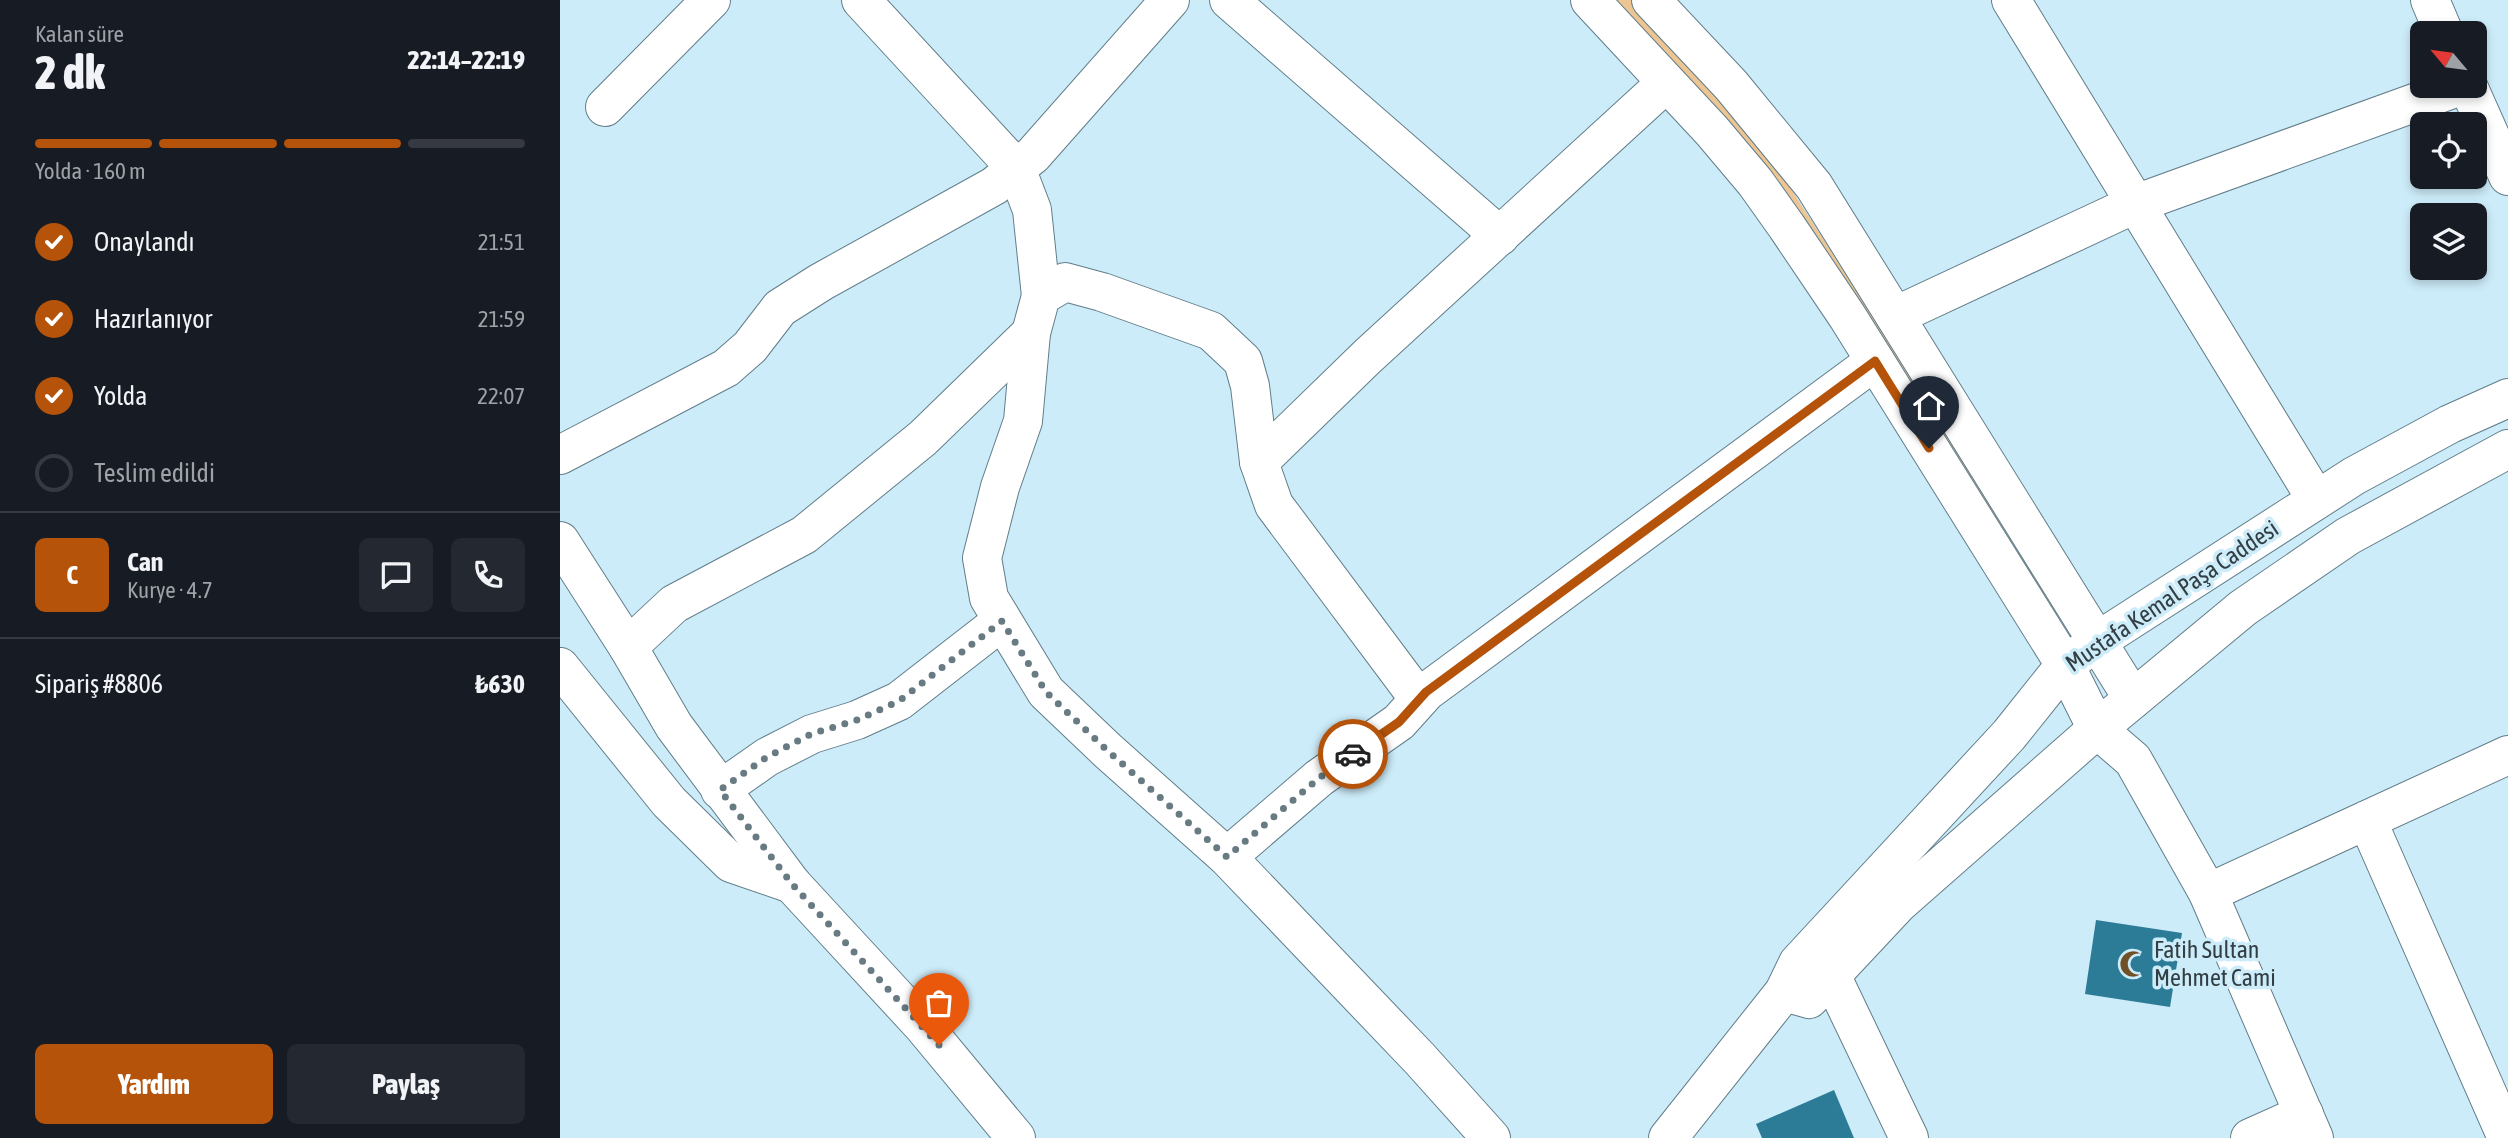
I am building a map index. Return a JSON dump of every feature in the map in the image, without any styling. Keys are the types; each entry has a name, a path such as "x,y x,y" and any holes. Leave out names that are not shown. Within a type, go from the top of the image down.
{"street":[{"path":"605,107 711,0"},
{"path":"861,0 1016,168 1032,211 1041,296 1031,334 1023,421 1000,486 982,558 989,598 1046,692 1227,857 1420,1059 1491,1138"},
{"path":"560,455 726,368 750,347 780,308 821,282 994,186 1033,155 1170,0"},
{"path":"1229,0 1500,236"},
{"path":"1590,0 1712,131 1755,182 1818,271 1875,361 2065,666 2097,729 2133,760 2207,893 2309,1126 2250,1138"},
{"path":"1651,0 1731,85 1814,186 2099,640 2133,699 2133,760"},
{"path":"2011,0 2316,499"},
{"path":"2430,0 2439,21"},
{"path":"1259,462 1368,356 1666,83"},
{"path":"1895,316 2135,204 2428,98"},
{"path":"2473,98 2508,176"},
{"path":"1041,296 1065,282 1102,292 1211,331 1243,361 1250,386 1259,462 1274,505 1419,699"},
{"path":"628,647 674,604 804,535 923,438 1031,334"},
{"path":"1227,857 1319,778 1399,722 1419,699 1481,651 1875,361"},
{"name":"Mustafa Kemal Paşa Caddesi","path":"1668,1138 1784,992 1798,963 2009,735 2065,666 2099,640 2354,476 2451,424 2508,398"},
{"name":"Mustafa Kemal Paşa Caddesi","path":"1784,992 1809,999 1898,904 2097,729 2243,608 2348,536 2508,449"},
{"path":"560,541 628,647 674,726 720,790 792,884 923,1026 1016,1138"},
{"path":"720,790 767,757 811,734 857,720 899,701 1002,621"},
{"path":"560,667 669,802 731,863 792,884"},
{"path":"2207,893 2508,755"},
{"path":"2367,820 2507,1138"},
{"path":"1831,975 1909,1138"}],"shaded area":[{"path":"1614,0 1632,0 1713,88 1787,183 2064,611 2053,620"}],"building":[{"name":"Fatih Sultan Mehmet Cami","path":"2096,920 2182,933 2170,1007 2085,994"},
{"path":"1834,1090 1854,1138 1762,1138 1756,1124"}],"way so far":[{"path":"939,1045 792,884 720,790 767,757 811,734 857,720 899,701 1002,621 1046,692 1227,857 1319,778 1353,754"}],"place":[{"name":"Fatih Sultan Mehmet Cami","path":"2133,964"}],"route":[{"path":"1353,754 1399,722 1426,692 1875,361 1929,448"}]}
